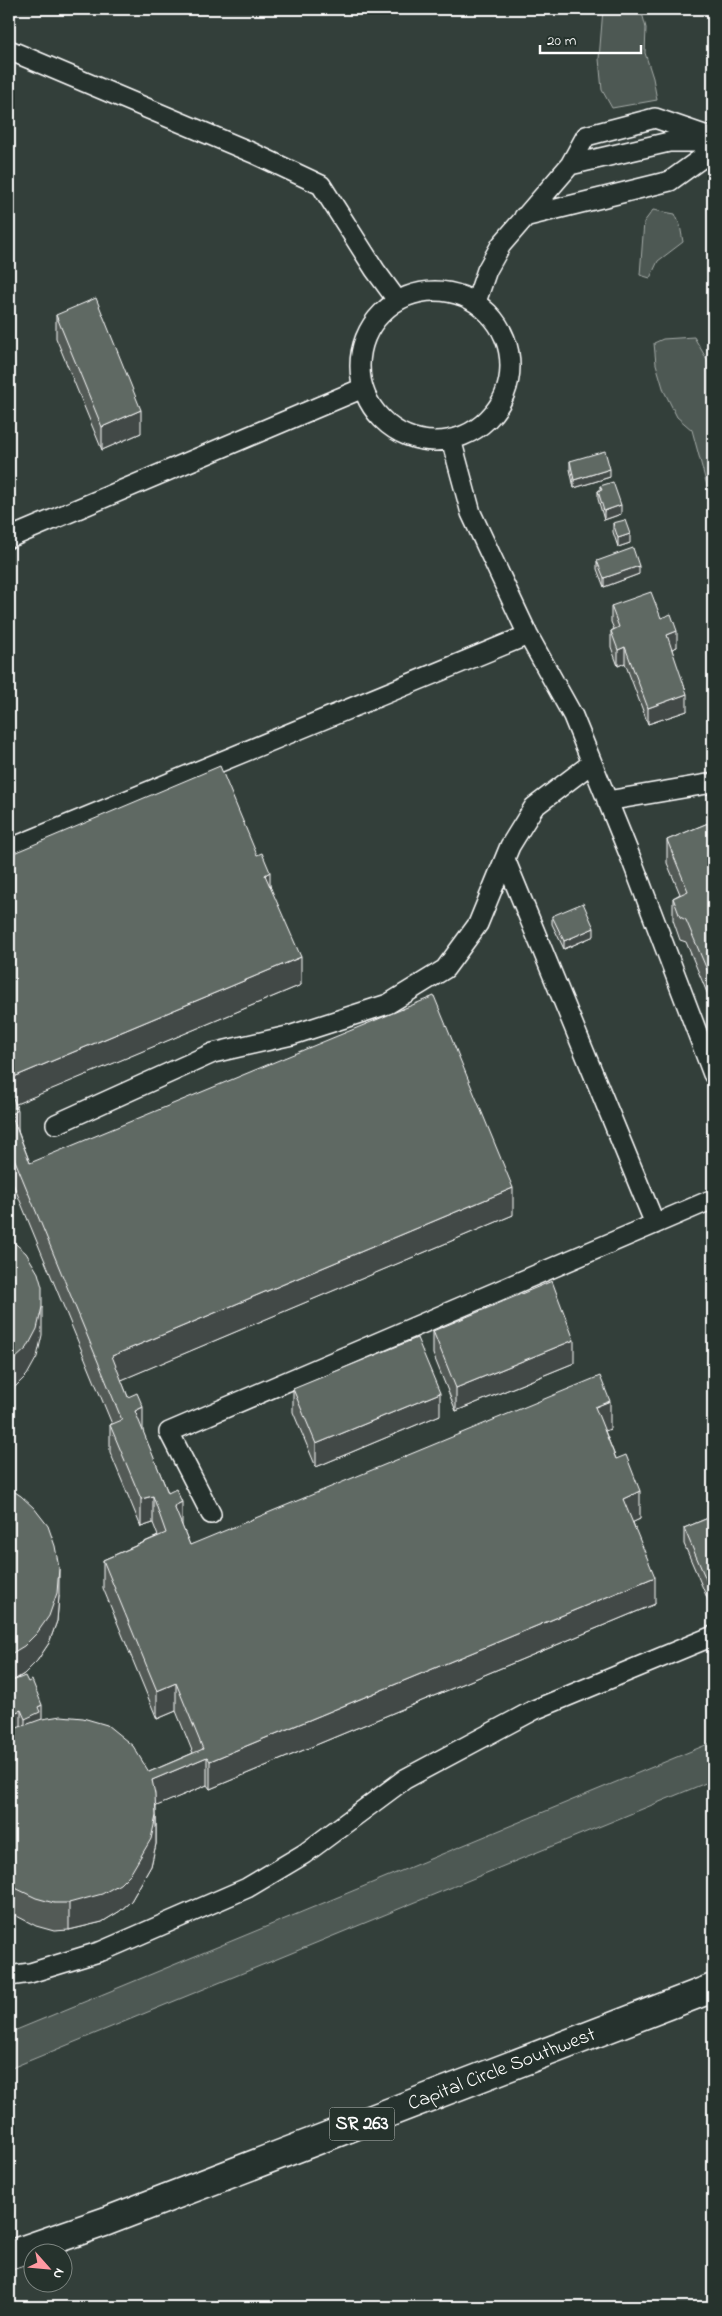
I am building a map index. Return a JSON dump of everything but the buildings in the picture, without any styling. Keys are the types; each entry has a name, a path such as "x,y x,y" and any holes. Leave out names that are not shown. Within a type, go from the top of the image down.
{"main road":[{"name":"Capital Circle Southwest","path":"9,2255 107,2221 713,1988"}],"lane":[{"path":"9,50 253,153 321,186 375,270 397,300"},
{"path":"476,302 487,270 501,245 570,165 586,136 655,118 713,138"},
{"path":"570,165 670,142 713,142"},
{"path":"524,217 670,181 713,150"},
{"path":"442,290 467,296 476,302 487,310 502,329 510,352 510,376 502,400 489,419 469,434 445,441 421,441 398,432 378,416 363,388 359,369 362,344 374,320 397,300 416,292 442,290"},
{"path":"9,538 363,388"},
{"path":"451,439 471,513 528,635 573,716 608,801 713,1074"},
{"path":"9,849 528,635"},
{"path":"56,1124 213,1053 292,1035 388,1004 445,969 478,924 510,846 534,807 592,763"},
{"path":"608,801 713,783"},
{"path":"505,859 655,1224"},
{"path":"211,1514 169,1432 713,1200"},
{"path":"9,1976 30,1973 102,1951 247,1888 304,1854 413,1774 534,1710 713,1636"}],"shaded area":[{"path":"603,9 641,9 646,28 645,53 653,78 657,100 612,108 602,90 599,59"},
{"path":"653,210 675,214 680,225 683,242 658,261 650,278 640,275 644,222"},
{"path":"694,337 713,370 713,508 692,430 677,417 664,391 656,364 654,343 663,339"},
{"path":"713,1742 713,1780 9,2069 9,2033"}]}
